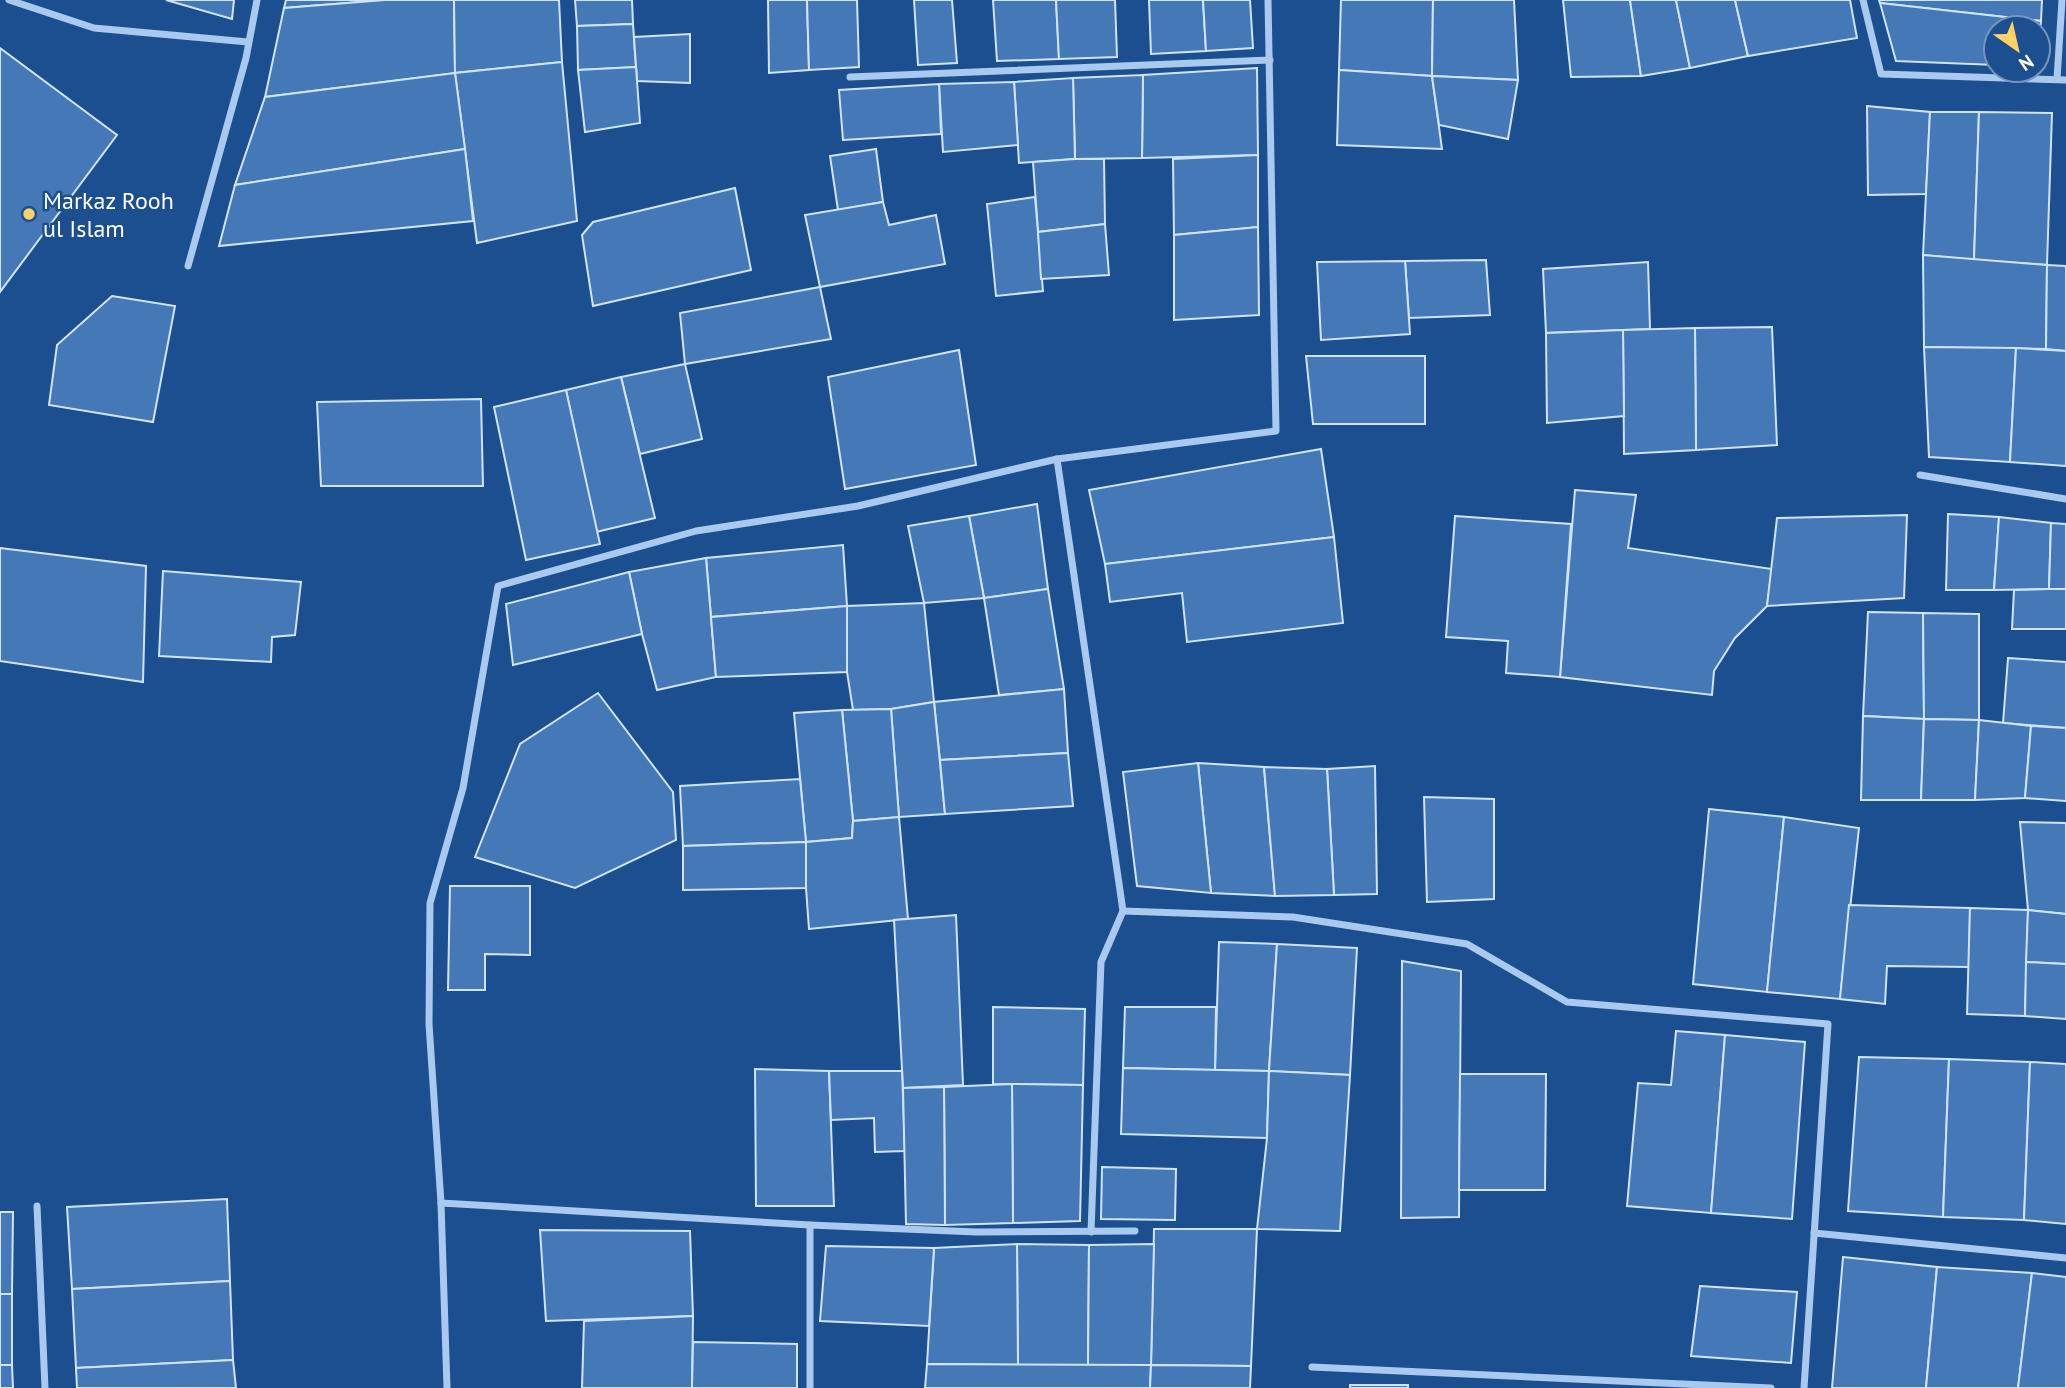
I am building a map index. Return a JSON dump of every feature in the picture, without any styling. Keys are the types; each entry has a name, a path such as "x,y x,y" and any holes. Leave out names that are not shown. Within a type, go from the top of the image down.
{"street":[{"path":"9,0 94,28 248,42"},
{"path":"188,266 257,0"},
{"path":"447,1388 440,1203 429,1024 430,903 463,788 498,586 696,531 858,506 1057,459 1276,431 1268,0"},
{"path":"1863,0 1881,74 2066,80"},
{"path":"2057,79 2062,0"},
{"path":"850,77 1270,60"},
{"path":"1057,459 1122,911 1101,962 1091,1231"},
{"path":"1920,475 2066,499"},
{"path":"1122,911 1293,917 1467,943 1567,1002 1828,1024 1804,1388"},
{"path":"440,1203 976,1232 1135,1231"},
{"path":"37,1206 45,1388"},
{"path":"810,1225 810,1388"},
{"path":"1814,1233 2066,1258"},
{"path":"1312,1367 1771,1388"}],"building":[{"path":"166,0 234,0 232,19"},
{"path":"286,0 385,0 284,8"},
{"path":"385,0 454,0 455,73 265,97 284,8"},
{"path":"454,0 559,0 562,62 455,73"},
{"path":"575,0 632,0 633,24 577,26"},
{"path":"768,0 807,0 809,70 769,73"},
{"path":"807,0 857,0 859,67 809,70"},
{"path":"914,0 952,0 957,63 918,65"},
{"path":"993,0 1056,0 1059,59 997,61"},
{"path":"1056,0 1115,0 1117,57 1059,59"},
{"path":"1149,0 1203,0 1206,51 1151,54"},
{"path":"1203,0 1250,0 1253,48 1206,51"},
{"path":"1341,0 1433,0 1432,76 1339,70"},
{"path":"1433,0 1514,0 1518,80 1432,76"},
{"path":"1563,0 1630,0 1641,76 1571,77"},
{"path":"1630,0 1676,0 1690,68 1641,76"},
{"path":"1676,0 1735,0 1748,56 1690,68"},
{"path":"1735,0 1850,0 1857,38 1748,56"},
{"path":"1879,0 2042,0 2041,14 1982,14 1880,3"},
{"path":"1880,3 1982,14 1982,64 1896,61"},
{"path":"633,24 636,67 578,70 577,26"},
{"path":"690,34 690,83 637,81 634,37"},
{"name":"Markaz Rooh ul Islam","path":"0,48 117,135 0,292"},
{"path":"562,62 577,221 477,243 455,73"},
{"path":"636,67 640,123 585,132 578,70"},
{"path":"1257,68 1258,155 1142,158 1143,75"},
{"path":"1339,70 1432,76 1442,149 1337,145"},
{"path":"455,73 465,149 235,185 265,97"},
{"path":"1143,75 1142,158 1075,159 1073,78"},
{"path":"1432,76 1518,80 1508,139 1439,125"},
{"path":"1073,78 1075,159 1019,163 1014,82"},
{"path":"1014,82 1018,145 943,152 939,84"},
{"path":"939,84 941,134 843,140 839,90"},
{"path":"1867,106 1930,112 1926,194 1868,195"},
{"path":"1930,112 1979,112 1974,260 1923,255"},
{"path":"1979,112 2052,113 2047,265 1974,260"},
{"path":"465,149 473,221 219,246 235,185"},
{"path":"876,149 883,202 838,210 830,156"},
{"path":"1258,155 1258,227 1174,235 1173,159"},
{"path":"1104,159 1105,224 1038,232 1033,162"},
{"path":"735,188 751,270 593,306 582,235 593,222"},
{"path":"1035,197 1043,291 996,296 987,204"},
{"path":"883,202 889,225 936,215 945,264 820,287 805,215"},
{"path":"1105,224 1109,275 1041,279 1038,232"},
{"path":"1258,227 1259,315 1174,320 1174,235"},
{"path":"1923,255 2047,265 2046,349 1924,347"},
{"path":"1486,260 1490,315 1409,318 1405,261"},
{"path":"1405,261 1410,334 1321,340 1317,262"},
{"path":"1648,262 1650,329 1546,333 1543,269"},
{"path":"2047,265 2066,266 2066,351 2046,349"},
{"path":"820,287 831,339 685,364 680,313"},
{"path":"112,296 175,306 153,422 49,405 57,345"},
{"path":"1772,327 1777,445 1696,450 1695,328"},
{"path":"1695,328 1696,450 1624,454 1623,330"},
{"path":"1623,330 1624,416 1547,423 1546,333"},
{"path":"1924,347 2016,348 2010,462 1929,457"},
{"path":"2016,348 2066,351 2066,466 2010,462"},
{"path":"959,350 976,465 845,489 828,377"},
{"path":"1306,356 1425,356 1425,424 1313,424"},
{"path":"685,364 702,439 640,454 621,377"},
{"path":"621,377 655,518 596,532 566,390"},
{"path":"566,390 600,544 526,560 494,407"},
{"path":"481,399 483,486 321,486 317,402"},
{"path":"1321,449 1334,537 1105,564 1089,490"},
{"path":"1575,490 1636,495 1628,548 1772,569 1767,606 1735,638 1714,671 1712,695 1560,677"},
{"path":"1037,504 1048,589 984,598 969,516"},
{"path":"1948,514 1999,517 1994,590 1946,590"},
{"path":"1907,515 1904,598 1767,606 1777,518"},
{"path":"969,516 984,598 924,603 908,526"},
{"path":"1455,516 1571,524 1560,677 1506,673 1508,641 1446,637"},
{"path":"1999,517 2051,523 2049,589 1994,590"},
{"path":"2051,523 2066,524 2066,589 2049,589"},
{"path":"1334,537 1343,623 1187,642 1182,593 1110,602 1105,564"},
{"path":"843,545 847,606 711,617 706,558"},
{"path":"0,548 146,566 143,682 0,661"},
{"path":"706,558 716,677 657,690 629,572"},
{"path":"163,571 301,582 295,635 272,637 271,662 159,656"},
{"path":"629,572 642,634 513,665 506,604"},
{"path":"1048,589 1064,689 999,695 984,598"},
{"path":"2066,589 2066,629 2012,629 2014,590"},
{"path":"924,603 934,702 891,709 853,710 847,672 847,606"},
{"path":"847,606 847,672 716,677 711,617"},
{"path":"1868,612 1923,613 1924,719 1863,716"},
{"path":"1923,613 1979,614 1979,720 1924,719"},
{"path":"2008,658 2066,662 2066,728 2003,723"},
{"path":"1064,689 1068,753 940,760 934,702"},
{"path":"598,693 673,792 676,840 575,888 475,857 520,744"},
{"path":"934,702 945,814 899,817 891,709"},
{"path":"891,709 899,817 853,821 842,710"},
{"path":"842,710 853,821 852,838 806,842 794,713"},
{"path":"1863,716 1924,719 1921,800 1861,800"},
{"path":"1924,719 1979,720 1975,800 1921,800"},
{"path":"1979,720 2031,726 2025,798 1975,800"},
{"path":"2031,726 2066,728 2066,801 2025,798"},
{"path":"1068,753 1073,806 945,814 940,760"},
{"path":"1198,763 1264,767 1275,896 1211,893"},
{"path":"1198,763 1211,893 1137,886 1123,772"},
{"path":"1375,766 1377,894 1334,895 1327,769"},
{"path":"1264,767 1327,769 1334,895 1275,896"},
{"path":"800,779 806,842 683,846 680,786"},
{"path":"1424,797 1494,799 1494,899 1427,902"},
{"path":"1709,809 1784,817 1767,992 1693,984"},
{"path":"899,817 908,919 809,929 806,842 852,838 853,821"},
{"path":"1784,817 1859,828 1840,999 1767,992"},
{"path":"2020,822 2066,823 2066,914 2028,910"},
{"path":"806,842 806,888 683,890 683,846"},
{"path":"450,886 530,886 530,955 485,954 485,990 448,990"},
{"path":"1849,905 1970,908 1969,967 1887,966 1885,1004 1840,999"},
{"path":"1970,908 2028,910 2025,1016 1967,1014"},
{"path":"2028,910 2066,914 2066,964 2026,962"},
{"path":"956,915 963,1085 903,1088 894,920"},
{"path":"1219,942 1277,944 1269,1071 1215,1070"},
{"path":"1277,944 1357,948 1350,1075 1269,1071"},
{"path":"1402,961 1461,971 1459,1217 1401,1218"},
{"path":"2026,962 2066,964 2066,1019 2025,1016"},
{"path":"993,1007 1085,1009 1083,1085 993,1084"},
{"path":"1125,1007 1216,1007 1215,1070 1123,1068"},
{"path":"1676,1031 1725,1035 1711,1213 1627,1206 1638,1083 1671,1085"},
{"path":"1725,1035 1805,1042 1792,1219 1711,1213"},
{"path":"1859,1057 1949,1059 1943,1217 1848,1211"},
{"path":"1949,1059 2030,1062 2024,1220 1943,1217"},
{"path":"2030,1062 2066,1064 2066,1224 2024,1220"},
{"path":"1123,1068 1269,1071 1267,1138 1121,1134"},
{"path":"755,1069 829,1071 834,1206 756,1206"},
{"path":"829,1071 902,1071 905,1151 875,1152 874,1118 831,1120"},
{"path":"1269,1071 1350,1075 1340,1231 1257,1229 1267,1138"},
{"path":"1460,1074 1546,1074 1545,1190 1459,1190"},
{"path":"1012,1084 1083,1085 1080,1221 1013,1223"},
{"path":"1012,1084 1013,1223 945,1225 944,1087"},
{"path":"944,1087 945,1225 906,1224 903,1088"},
{"path":"1102,1167 1176,1169 1175,1220 1101,1219"},
{"path":"227,1199 230,1281 72,1289 67,1207"},
{"path":"0,1212 13,1212 12,1294 0,1294"},
{"path":"1154,1229 1257,1229 1251,1366 1151,1365"},
{"path":"540,1230 690,1231 693,1316 546,1321"},
{"path":"1017,1244 1089,1245 1088,1366 1018,1365"},
{"path":"1017,1244 1018,1365 927,1364 934,1248"},
{"path":"1154,1244 1151,1365 1088,1366 1089,1245"},
{"path":"826,1246 934,1248 929,1326 820,1321"},
{"path":"1843,1257 1937,1267 1926,1388 1832,1388"},
{"path":"1937,1267 2032,1273 2018,1388 1926,1388"},
{"path":"2032,1273 2066,1277 2066,1388 2018,1388"},
{"path":"230,1281 233,1360 76,1368 72,1289"},
{"path":"1700,1286 1797,1292 1791,1363 1691,1356"},
{"path":"0,1294 12,1294 12,1365 0,1365"},
{"path":"693,1316 692,1388 582,1388 584,1321"},
{"path":"693,1342 797,1344 797,1388 692,1388"},
{"path":"233,1360 236,1388 77,1388 76,1368"},
{"path":"927,1364 1151,1365 1150,1388 925,1388"},
{"path":"0,1365 12,1365 13,1388 0,1388"},
{"path":"1151,1365 1251,1366 1250,1388 1150,1388"},
{"path":"1350,1385 1408,1385 1408,1388 1350,1388"}],"place":[{"name":"Markaz Rooh ul Islam","path":"29,214"}]}
